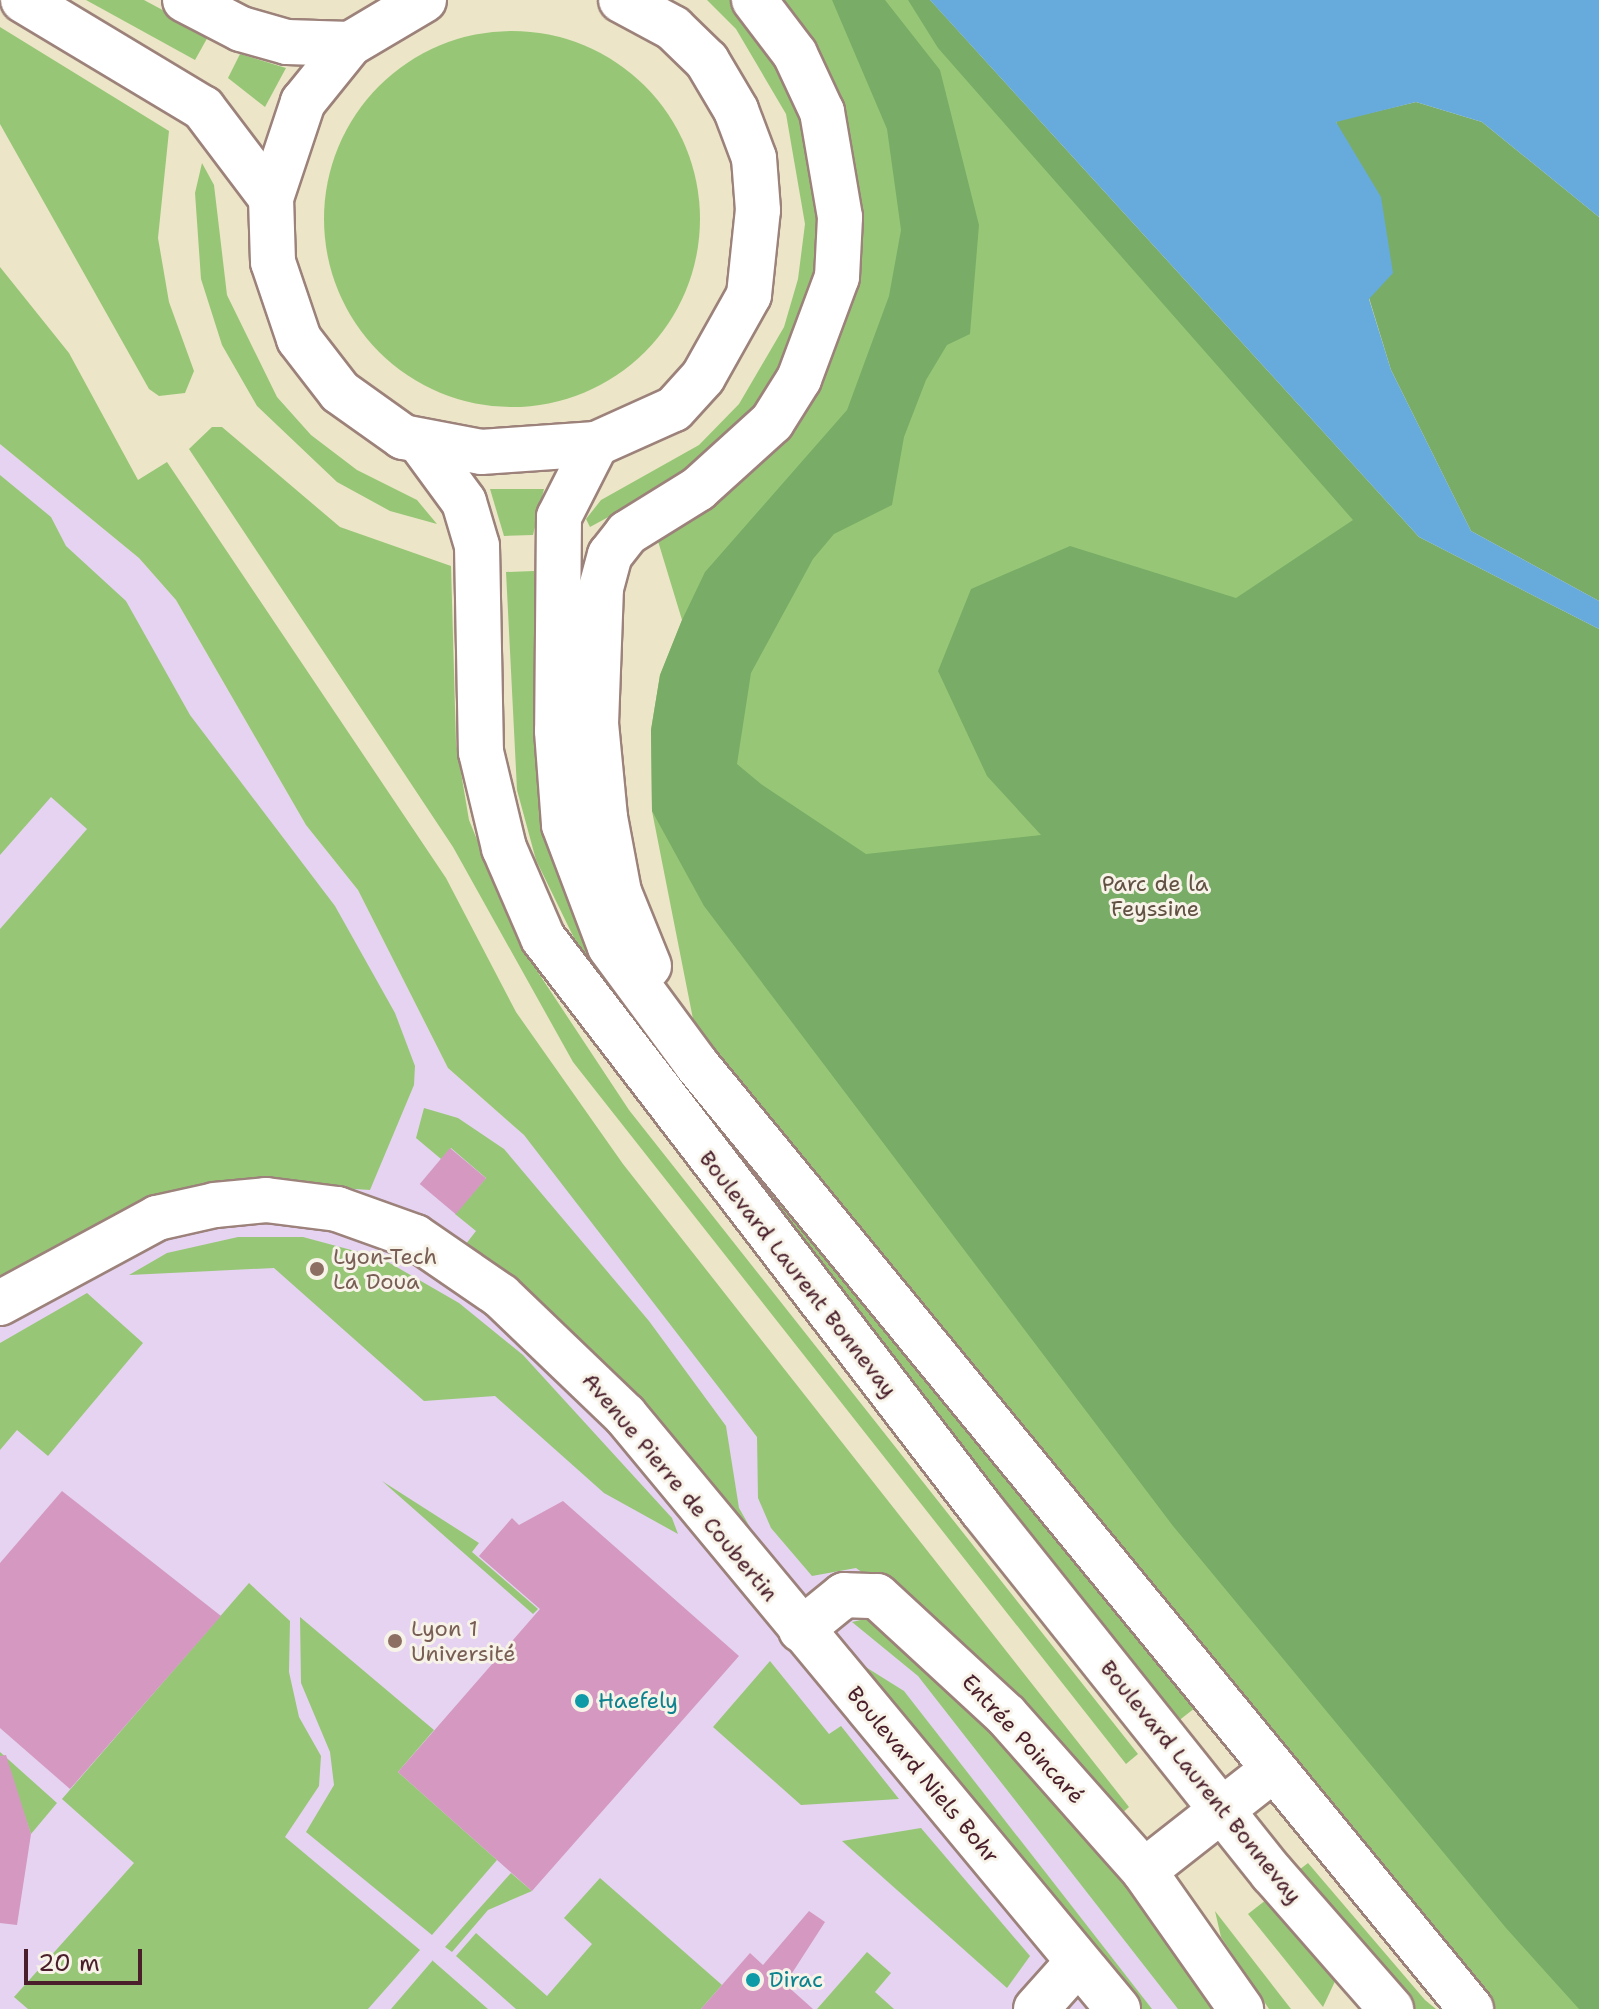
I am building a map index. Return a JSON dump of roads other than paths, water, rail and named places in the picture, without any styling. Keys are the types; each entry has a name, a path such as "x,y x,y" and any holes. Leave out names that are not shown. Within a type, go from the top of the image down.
{"main road":[{"path":"23,0 203,108 271,198"},
{"path":"185,0 241,29 287,42 350,44"},
{"path":"424,0 350,44 303,102 280,151 271,198 273,262 299,339 340,392 377,423 420,442 481,452 596,444 674,409 703,377 749,295 755,255 754,158 736,110 707,61 629,1"},
{"path":"697,1065 619,892 596,724 601,588 610,555 627,533 698,489 772,422 799,379 837,277 840,217 822,112 795,54 754,0"},
{"name":"Boulevard Laurent Bonnevay","path":"420,442 464,502 477,546 481,752 504,848 543,938 1222,1810 1391,2009"},
{"path":"596,444 559,517 555,551 564,825 610,947 697,1065 1471,2009"},
{"name":"Avenue Pierre de Coubertin","path":"0,1303 157,1218 215,1205 266,1200 378,1219 501,1296 558,1345 625,1415 801,1630"},
{"name":"Entrée Poincaré","path":"801,1630 844,1595 877,1596 1006,1715 1144,1871 1241,2009"},
{"name":"Boulevard Niels Bohr","path":"801,1630 1118,2009"},
{"path":"1144,1871 1273,1770"},
{"path":"1036,2009 1078,1962"}],"water":[{"path":"930,0 1599,0 1599,217 1482,122 1416,102 1336,122 1381,197 1393,273 1369,299 1391,370 1471,531 1599,601 1599,629 1419,537"}],"place":[{"name":"Lyon-Tech La Doua","path":"317,1269"},
{"name":"Lyon 1 Université","path":"395,1641"},
{"name":"Haefely","path":"582,1701"},
{"name":"Dirac","path":"753,1980"}],"park label":[{"name":"Parc de la Feyssine","path":"1155,896"}]}
